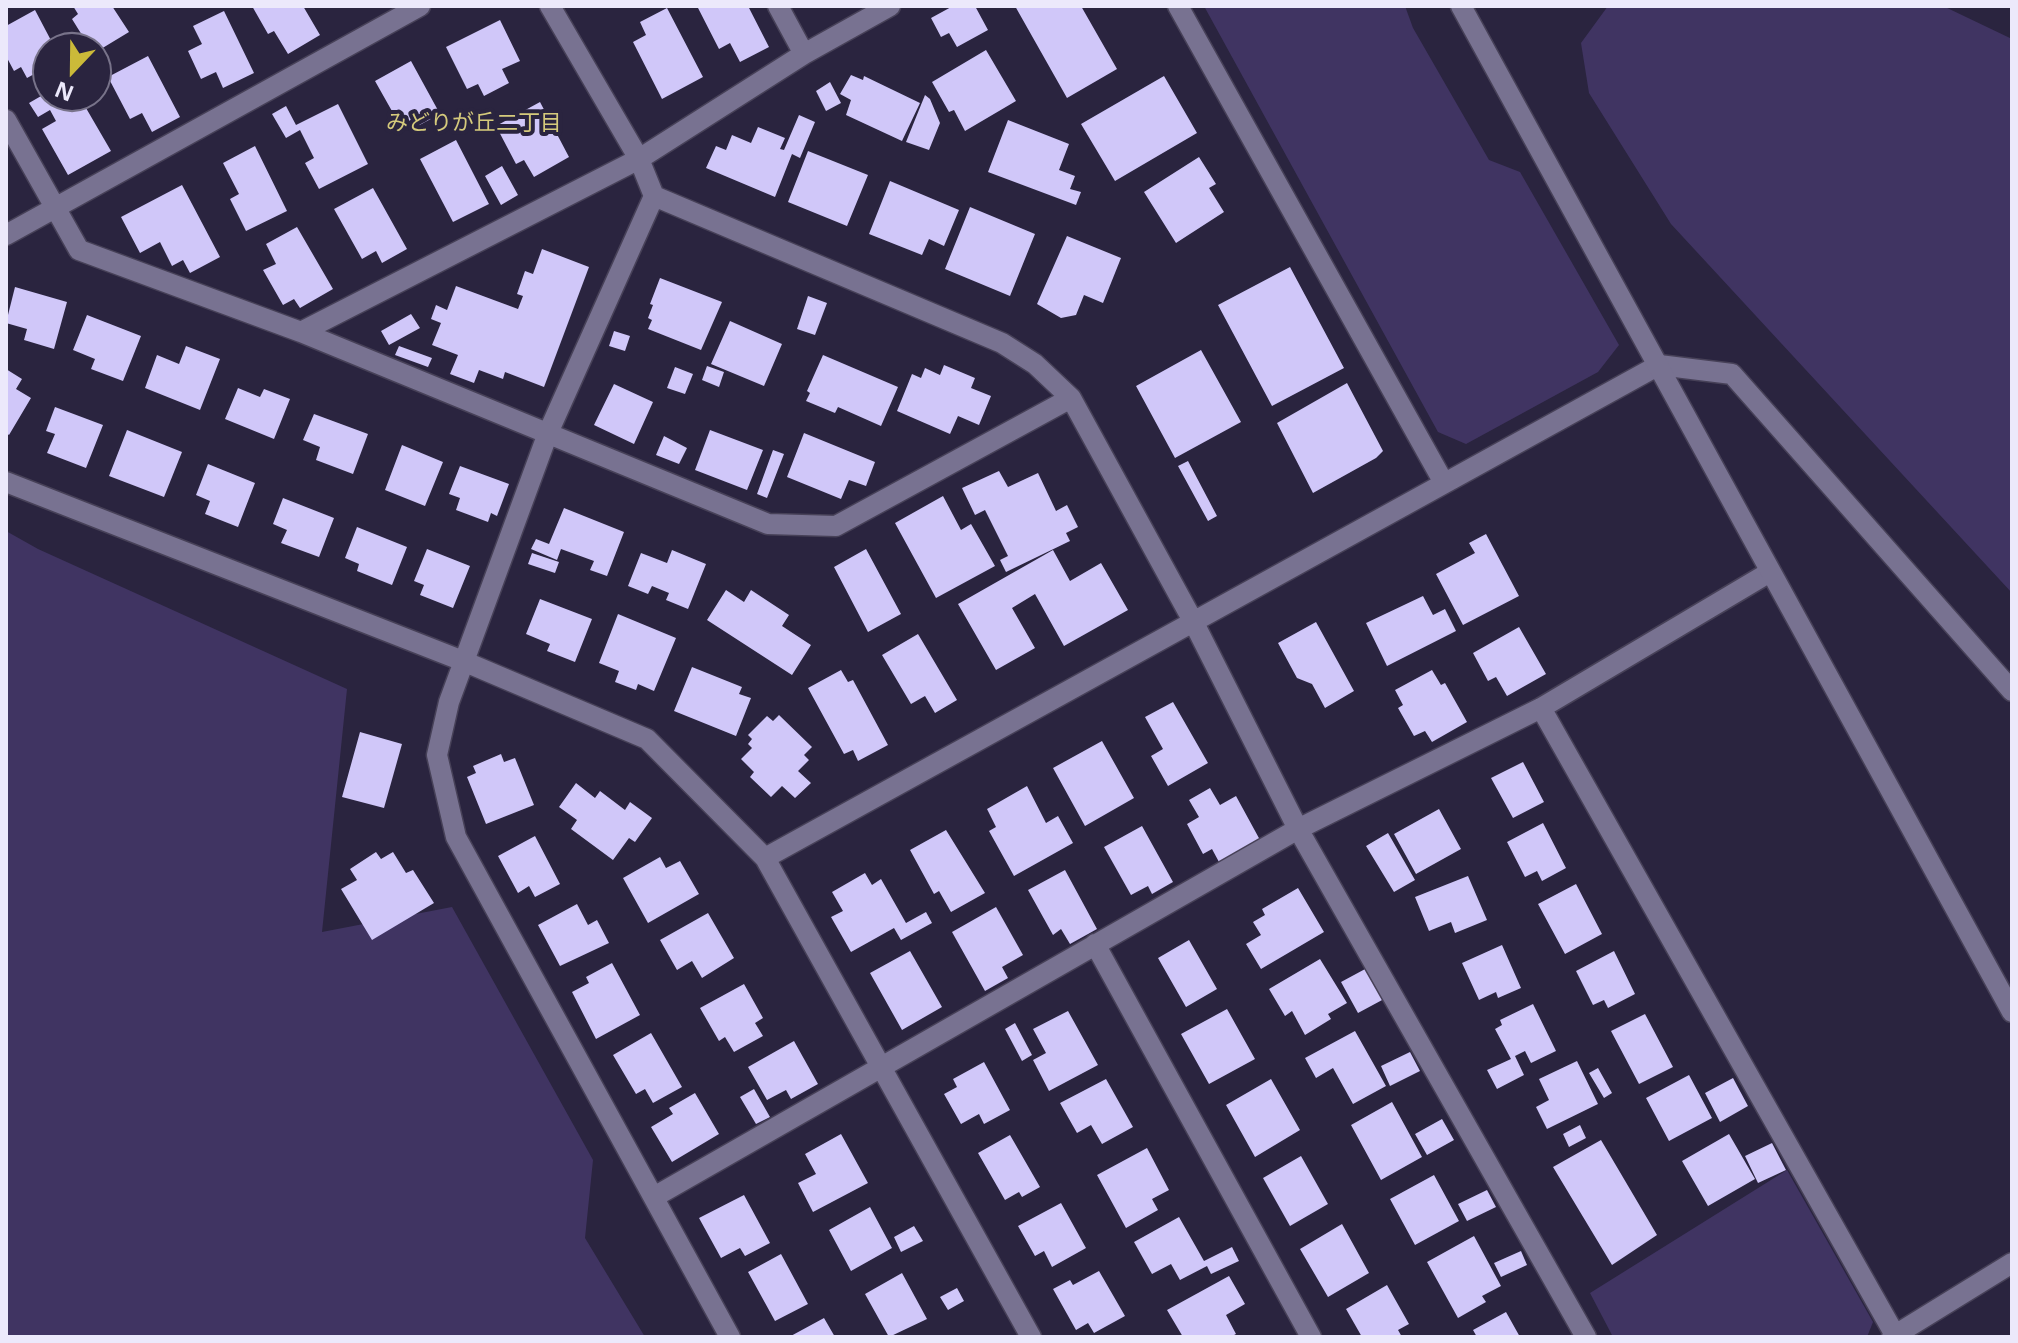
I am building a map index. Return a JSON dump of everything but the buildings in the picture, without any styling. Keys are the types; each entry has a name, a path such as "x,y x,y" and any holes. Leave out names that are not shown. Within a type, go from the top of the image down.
{"street":[{"path":"6,235 420,6"},
{"path":"550,6 639,159 654,196 1002,343 1035,364 1071,398 1193,621 1298,829 1586,1337"},
{"path":"778,6 804,54"},
{"path":"301,332 639,159 804,54 890,6"},
{"path":"1178,6 1444,483"},
{"path":"1461,6 2012,1012"},
{"path":"6,120 79,250 301,332 768,524 836,526 1071,398"},
{"path":"654,196 548,433 463,661 449,702 437,755 456,837 730,1337"},
{"path":"765,858 1659,365 1732,374 2012,691"},
{"path":"6,482 463,661 647,739 765,858 1031,1337"},
{"path":"654,1197 1298,829 1541,708 1770,572"},
{"path":"1541,708 1894,1336 2012,1263"},
{"path":"1095,944 1311,1337"}],"shaded area":[{"path":"1204,6 1405,6 1413,28 1489,160 1520,172 1619,345 1598,372 1466,444 1438,432"},
{"path":"1608,6 1943,6 2012,39 2012,593 1671,224 1589,93 1581,43"},
{"path":"6,531 38,549 347,689 322,932 452,907 593,1160 585,1238 645,1337 6,1337"},
{"path":"1787,1170 1873,1322 1867,1337 1613,1337 1590,1293"}],"district":[{"name":"みどりが丘二丁目","path":"474,124"}]}
